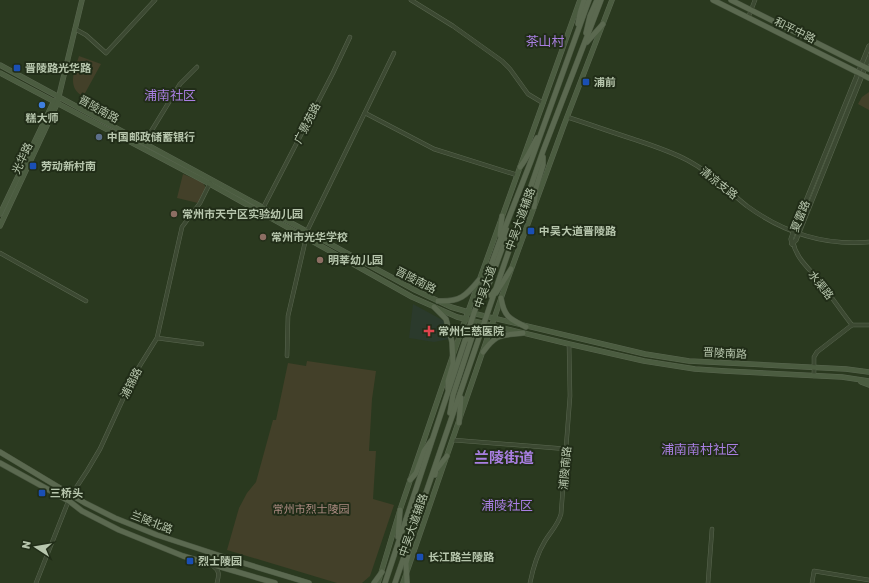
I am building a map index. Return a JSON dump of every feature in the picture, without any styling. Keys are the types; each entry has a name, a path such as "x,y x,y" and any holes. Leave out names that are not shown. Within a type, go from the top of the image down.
{"main road":[{"name":"光华路","path":"0,226 58,96 82,0"},
{"name":"中吴大道辅路","path":"378,583 400,510 453,354 580,0"},
{"path":"576,36 584,0"},
{"name":"中吴大道","path":"386,582 474,314 589,0"},
{"path":"578,59 590,16 597,0"},
{"name":"中吴大道","path":"395,583 543,151 601,0"},
{"name":"中吴大道辅路","path":"403,583 511,269 612,0"},
{"name":"和平中路","path":"712,0 869,78"},
{"name":"和平中路","path":"732,0 865,67"},
{"path":"570,82 566,87 564,86 563,81 576,46 584,16"},
{"path":"584,46 603,24"},
{"name":"晋陵南路","path":"0,65 144,143 306,238 412,297 465,320 644,361 696,369 842,377 869,381"},
{"name":"晋陵南路","path":"0,73 55,103 307,231 415,290 438,301 468,312 526,327 645,354 689,361 815,367 869,372"},
{"name":"光华路","path":"0,214 55,103"},
{"path":"538,168 542,146 556,106 554,105 550,108"},
{"path":"520,167 543,129"},
{"path":"534,207 536,188 543,165 543,151"},
{"path":"499,243 502,216"},
{"path":"496,288 488,294 488,287 504,243 508,219"},
{"path":"492,300 511,269"},
{"path":"438,301 449,302 460,298 467,294 479,280"},
{"path":"501,298 503,310 510,319 526,327"},
{"path":"434,307 446,319 452,342 453,364 448,381 449,393"},
{"path":"483,352 492,340 501,336 523,333"},
{"path":"448,426 453,396 472,337 470,336 467,339"},
{"path":"458,423 460,401 467,380 466,373"},
{"path":"842,377 869,384"},
{"path":"410,480 416,473 424,451 434,437"},
{"name":"兰陵北路","path":"0,452 72,495 115,518 157,535 309,583"},
{"path":"425,495 436,470 447,456"},
{"name":"兰陵北路","path":"0,463 69,501 82,511 120,530 183,556 275,583"},
{"path":"398,545 400,510"},
{"path":"407,583 406,564 412,534"},
{"path":"374,583 382,572"}],"street":[{"path":"75,29 86,35 106,53 155,0"},
{"path":"411,0 453,26 502,61 510,69 528,94 543,103"},
{"path":"748,18 754,0"},
{"name":"广景苑路","path":"263,208 350,37"},
{"name":"夏雷路","path":"865,67 869,46"},
{"path":"307,231 394,53"},
{"name":"夏雷路","path":"793,242 792,244 791,239 796,234 860,73 865,67 869,58"},
{"path":"144,143 180,84 197,67"},
{"path":"365,113 434,149 517,175"},
{"name":"清凉支路","path":"567,117 643,142 686,159 715,178 746,205 765,218 796,234 839,242 869,242"},
{"name":"浦锦路","path":"36,583 69,501 100,448 134,375 157,338 182,227 200,203 211,182"},
{"path":"288,356 288,316 306,238"},
{"name":"水渠路","path":"793,242 794,248 801,260 821,283 852,325"},
{"path":"0,253 86,301"},
{"path":"814,376 814,357 817,352 852,325 869,325"},
{"path":"157,338 202,344"},
{"name":"浦陵南路","path":"530,583 536,560 544,542 559,521 570,396 569,344"},
{"path":"453,440 566,449"},
{"path":"708,583 712,529"},
{"path":"211,564 217,569 219,574 217,583"},
{"path":"219,574 229,570"},
{"path":"812,583 814,571 867,581"}],"shaded area":[{"name":"常州仁慈医院","path":"413,304 448,323 449,339 434,342 409,338"}],"green space":[{"path":"79,56 101,64 84,95 81,95 77,91 73,82 74,72"},
{"path":"869,92 869,110 858,104 862,97"},
{"path":"183,174 202,182 205,186 205,190 198,203 177,198"},
{"name":"常州市烈士陵园","path":"307,361 376,371 372,399 369,451 376,451 373,499 394,505 370,576 362,583 337,583 227,550 239,508 247,493 256,482 273,420 276,420 288,363 306,366"}],"place":[{"name":"晋陵路光华路","path":"17,68"},
{"name":"浦前","path":"586,82"},
{"name":"糕大师","path":"42,105"},
{"name":"中国邮政储蓄银行","path":"99,137"},
{"name":"劳动新村南","path":"33,166"},
{"name":"常州市天宁区实验幼儿园","path":"174,214"},
{"name":"中吴大道晋陵路","path":"531,231"},
{"name":"常州市光华学校","path":"263,237"},
{"name":"明莘幼儿园","path":"320,260"},
{"name":"常州仁慈医院","path":"429,331"},
{"name":"三桥头","path":"42,493"},
{"name":"长江路兰陵路","path":"420,557"},
{"name":"烈士陵园","path":"190,561"}],"district":[{"name":"茶山村","path":"545,41"},
{"name":"浦南社区","path":"170,95"},
{"name":"浦南南村社区","path":"700,449"},
{"name":"兰陵街道","path":"504,458"},
{"name":"浦陵社区","path":"507,505"}]}
